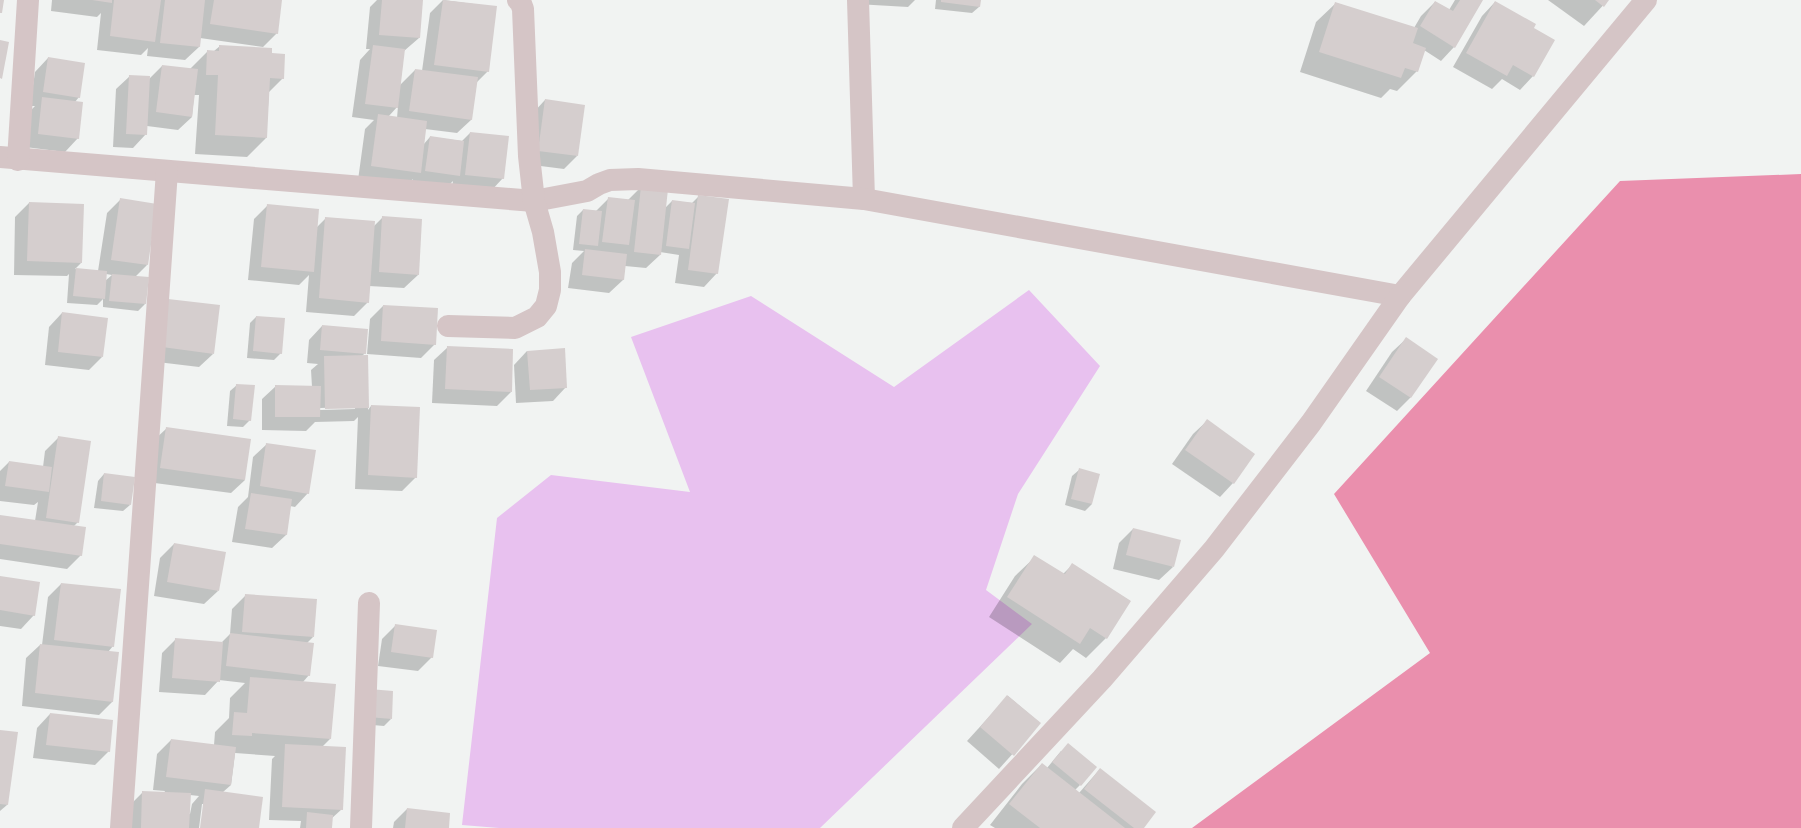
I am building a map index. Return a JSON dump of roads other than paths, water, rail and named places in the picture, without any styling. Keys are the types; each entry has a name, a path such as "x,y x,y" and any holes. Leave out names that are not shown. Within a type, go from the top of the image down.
{"street":[{"path":"28,0 9,158 534,201 587,191 599,184 624,179 864,199 1400,296"},
{"path":"448,326 515,328 537,317 546,306 550,290 550,272 543,232 534,201 529,156 523,9 520,1 518,0"},
{"path":"858,0 864,199"},
{"path":"963,828 1102,679 1214,549 1311,423 1400,296 1646,0"},
{"path":"121,828 166,171"},
{"path":"361,828 369,603"}]}
